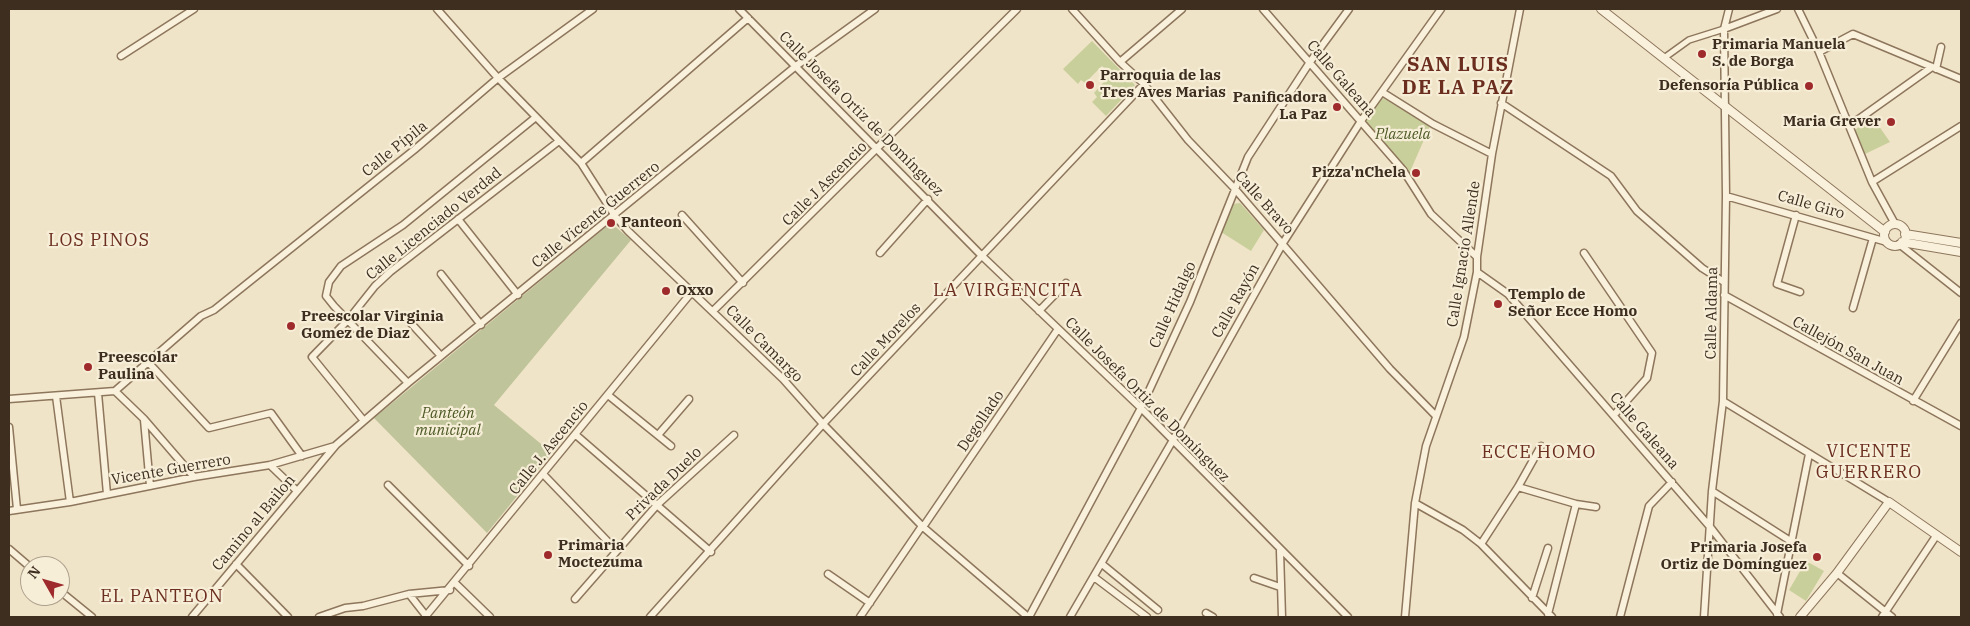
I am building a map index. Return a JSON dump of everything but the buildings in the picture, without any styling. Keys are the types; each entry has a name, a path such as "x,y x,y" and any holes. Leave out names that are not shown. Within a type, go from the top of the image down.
{"street":[{"path":"121,56 194,9"},
{"name":"Calle Camargo","path":"436,9 498,78 582,163 615,216 691,293 784,378 823,424 922,526 1028,617"},
{"name":"Calle Pípila","path":"114,391 201,316 214,310 414,150 498,78 593,9"},
{"name":"Calle Josefa Ortiz de Domínguez","path":"739,9 982,256 1141,408 1280,551 1348,617"},
{"name":"Calle Vicente Guerrero","path":"336,445 408,383 615,216 796,66 874,9"},
{"name":"Calle J Ascencio","path":"713,312 878,150 1017,9"},
{"name":"Calle Bravo","path":"1072,9 1120,62 1144,84 1188,140 1283,243 1390,369 1436,416"},
{"path":"1120,62 1182,9"},
{"name":"Calle Galeana","path":"1263,9 1403,170 1430,214 1478,257"},
{"name":"Calle Hidalgo","path":"1028,617 1141,408 1190,302 1248,157 1310,62 1349,9"},
{"name":"Calle Rayón","path":"1070,617 1173,440 1283,243 1361,121 1440,9"},
{"name":"Calle Ignacio Allende","path":"1406,617 1415,503 1426,446 1464,337 1477,272 1492,154 1520,9"},
{"path":"1602,9 1884,232 1887,242 1893,245 1901,243 1961,252"},
{"name":"Calle Aldama","path":"1704,617 1712,491 1723,402 1726,196 1724,29 1728,9"},
{"path":"1664,58 1689,40 1777,9"},
{"path":"1798,9 1819,52 1872,182 1895,224"},
{"path":"582,163 748,18"},
{"path":"1819,52 1853,34 1961,80"},
{"path":"1849,126 1934,68 1941,47"},
{"name":"Calle Morelos","path":"650,617 711,552 823,424 1144,84"},
{"path":"1382,92 1433,124 1492,154"},
{"path":"1501,102 1611,176 1637,211 1702,268 1724,282"},
{"path":"408,383 326,296 329,282 341,266 403,225 536,117"},
{"path":"1872,182 1961,126"},
{"name":"Calle Licenciado Verdad","path":"364,421 312,357 348,320 375,286 559,141"},
{"name":"Calle Giro","path":"1726,196 1887,242"},
{"path":"880,253 928,199"},
{"path":"682,215 743,283"},
{"path":"1796,216 1777,284 1800,292"},
{"path":"458,219 518,295"},
{"path":"1884,232 1889,226 1895,224 1901,226 1906,234 1961,243"},
{"path":"1901,243 1906,234"},
{"path":"1854,308 1874,238"},
{"path":"1901,243 1961,293"},
{"path":"1584,253 1652,353 1647,378 1614,415"},
{"name":"Calle Galeana","path":"1477,272 1508,294 1614,415 1711,528 1778,616"},
{"path":"441,274 481,325"},
{"path":"1039,312 1066,283"},
{"name":"Calle J. Ascencio","path":"426,617 691,293"},
{"name":"Callejón San Juan","path":"1724,296 1961,426"},
{"path":"408,320 441,356"},
{"path":"1913,401 1961,323"},
{"name":"Degollado","path":"860,617 1058,329"},
{"path":"148,362 209,428 271,413 302,456"},
{"path":"9,399 114,391 144,419 194,477"},
{"path":"98,393 107,494"},
{"path":"608,395 671,446"},
{"path":"56,396 70,502"},
{"path":"658,435 690,399"},
{"path":"1723,402 1888,502 1961,552"},
{"path":"144,419 150,486"},
{"path":"9,427 17,509"},
{"path":"576,435 711,552"},
{"name":"Privada Duelo","path":"575,599 657,505 734,435"},
{"name":"Vicente Guerrero","path":"9,510 70,502 194,477 270,465 336,445"},
{"name":"Camino al Bailon","path":"195,616 296,490 336,445"},
{"path":"1481,544 1518,487 1541,446"},
{"path":"1778,616 1809,454"},
{"path":"270,465 296,490"},
{"path":"543,474 616,550"},
{"path":"1620,617 1649,506 1672,482"},
{"path":"388,484 469,566"},
{"path":"1518,487 1576,504 1596,507"},
{"path":"1712,491 1792,542"},
{"path":"1800,617 1837,573 1888,502"},
{"path":"1415,503 1463,530 1481,544 1550,615"},
{"path":"1550,615 1576,504"},
{"path":"1884,615 1936,536"},
{"path":"1532,598 1548,548"},
{"path":"9,549 20,558"},
{"path":"1280,551 1282,617"},
{"path":"236,564 288,617 296,617"},
{"path":"1102,564 1158,610"},
{"path":"1837,573 1884,615 1892,617"},
{"path":"828,574 870,603"},
{"path":"1094,577 1148,617"},
{"path":"1254,578 1280,587"},
{"path":"455,583 490,617"},
{"path":"319,617 345,608 364,606 409,594 450,590"},
{"path":"409,594 426,617"},
{"path":"70,599 92,617"},
{"path":"1206,613 1213,617"}],"green space":[{"path":"1092,41 1135,85 1106,116 1092,102 1097,97 1094,93 1111,74 1102,66 1085,83 1081,80 1078,84 1063,69"},
{"name":"Plazuela","path":"1381,97 1430,126 1409,174 1363,121"},
{"path":"1869,118 1874,119 1890,142 1865,154 1854,131"},
{"path":"1240,203 1264,230 1251,251 1221,232 1233,204"},
{"name":"Panteón municipal","path":"611,223 631,240 494,405 552,453 487,533 374,418"},
{"path":"1806,561 1824,571 1806,601 1789,590"}],"place":[{"name":"Primaria Manuela S. de Borga","path":"1702,54"},
{"name":"Parroquia de las Tres Aves Marias","path":"1090,85"},
{"name":"Defensoría Pública","path":"1809,86"},
{"name":"Panificadora La Paz","path":"1337,107"},
{"name":"Maria Grever","path":"1891,122"},
{"name":"Pizza'nChela","path":"1416,173"},
{"name":"Panteon","path":"611,223"},
{"name":"Oxxo","path":"666,291"},
{"name":"Templo de Señor Ecce Homo","path":"1498,304"},
{"name":"Preescolar Virginia Gomez de Diaz","path":"291,326"},
{"name":"Preescolar Paulina","path":"88,367"},
{"name":"Primaria Moctezuma","path":"548,555"},
{"name":"Primaria Josefa Ortiz de Domínguez","path":"1817,557"}],"district":[{"name":"SAN LUIS DE LA PAZ","path":"1458,76"},
{"name":"LOS PINOS","path":"99,241"},
{"name":"LA VIRGENCITA","path":"1008,291"},
{"name":"ECCE HOMO","path":"1539,453"},
{"name":"VICENTE GUERRERO","path":"1869,462"},
{"name":"EL PANTEON","path":"162,597"}]}
